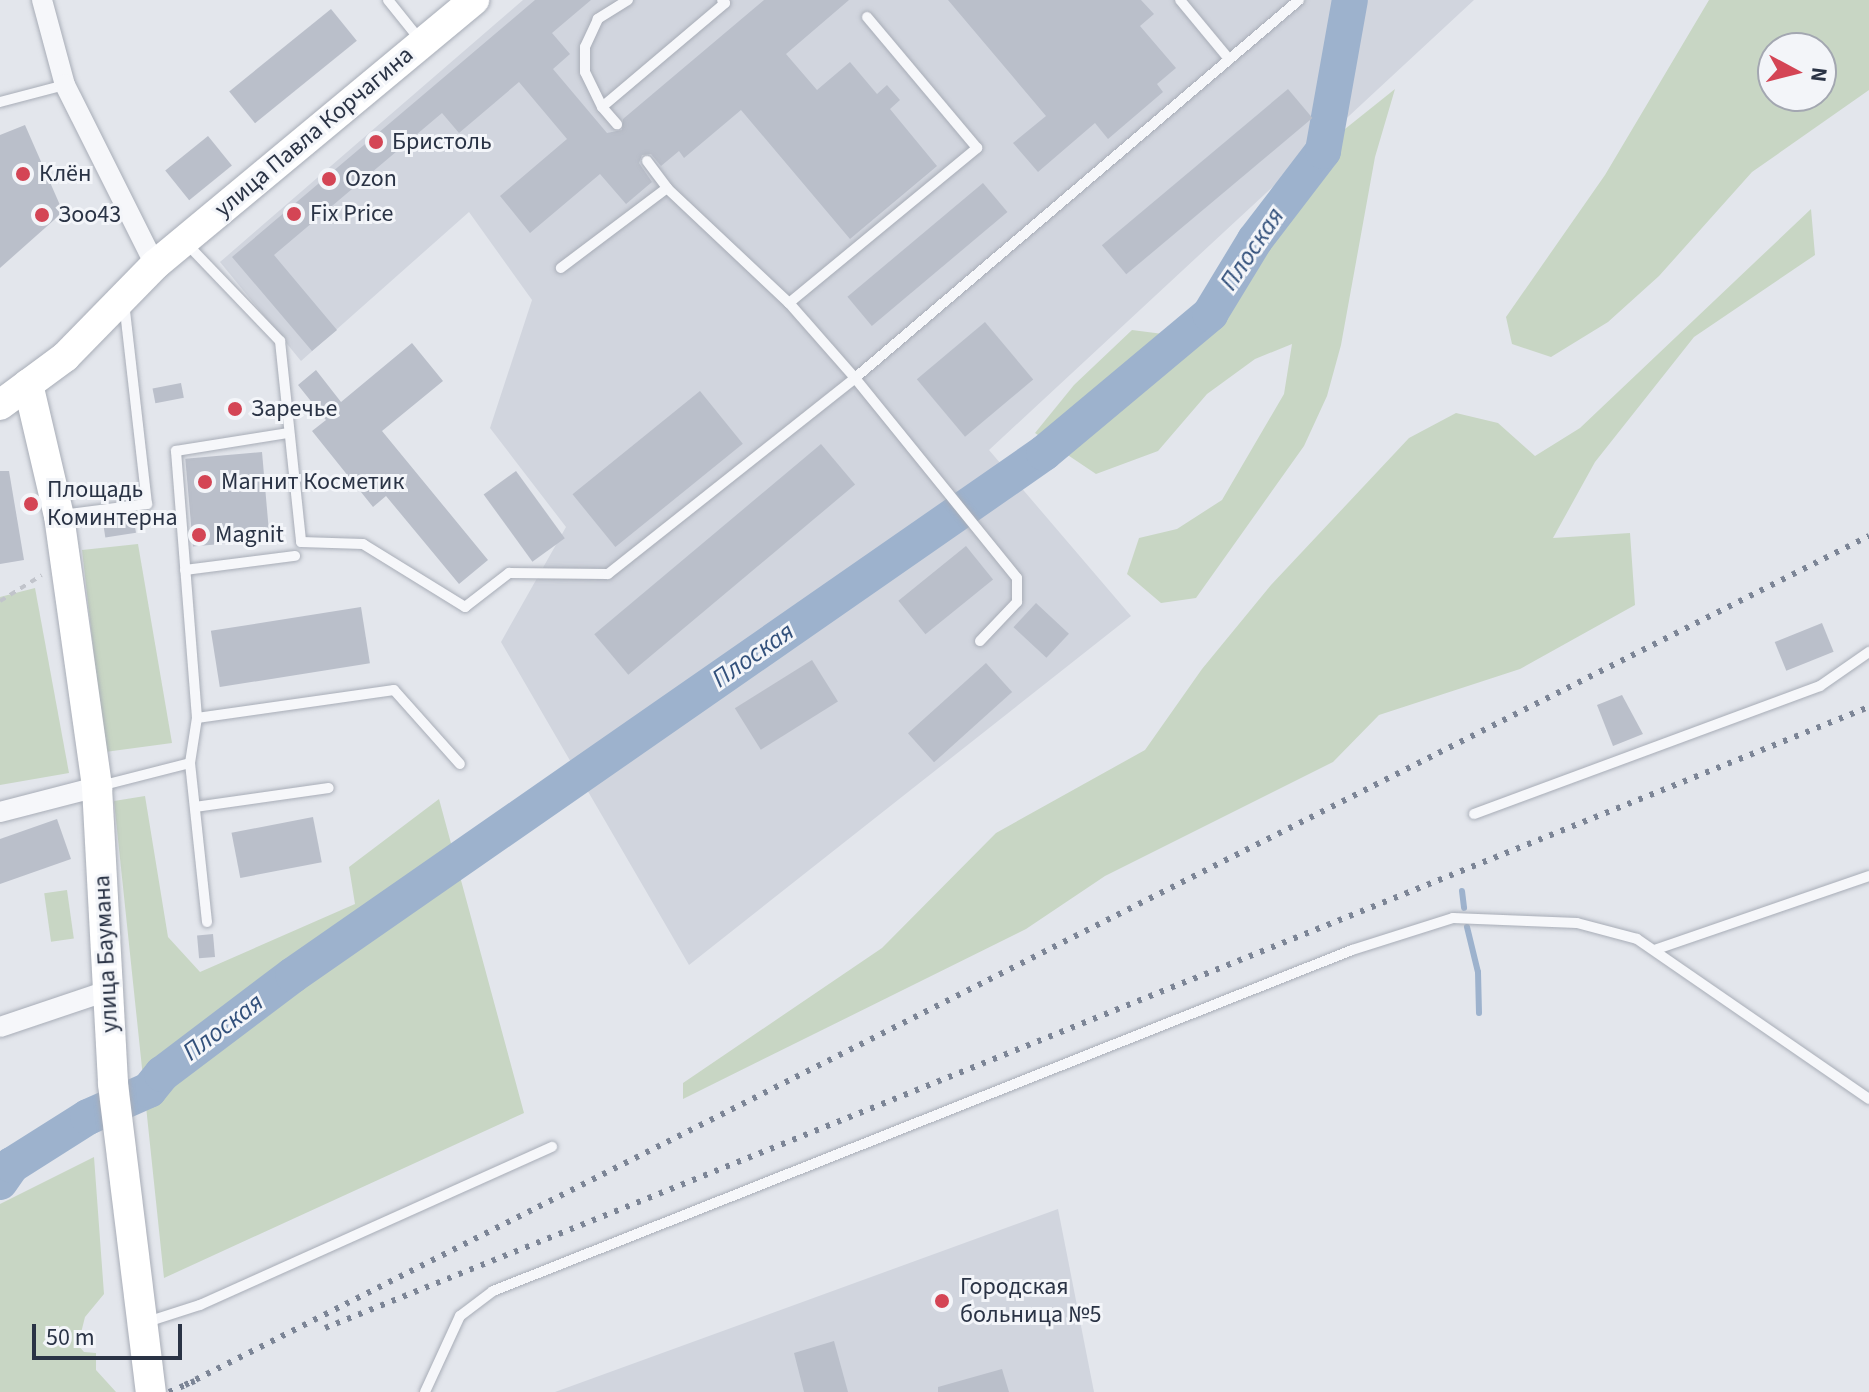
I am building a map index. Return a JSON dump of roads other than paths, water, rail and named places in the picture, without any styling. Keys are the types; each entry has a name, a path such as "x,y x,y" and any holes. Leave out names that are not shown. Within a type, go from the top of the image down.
{"main road":[{"name":"улица Павла Корчагина","path":"28,384 65,357 155,265 184,240 474,0"},
{"path":"0,405 28,384 59,516"},
{"name":"улица Баумана","path":"59,516 97,787 113,1084 151,1392"}],"street":[{"path":"42,0 65,85 155,265"},
{"path":"0,812 97,787"},
{"path":"0,1027 107,991"}],"lane":[{"path":"388,0 423,43"},
{"path":"617,124 602,107 585,72 585,47 598,19 628,0"},
{"path":"602,107 725,3 722,0"},
{"path":"1180,0 1229,59"},
{"path":"184,240 280,341 301,542 363,544 465,607 509,573 608,574 855,378 1299,0"},
{"path":"789,303 977,148 867,17"},
{"path":"0,102 65,85"},
{"path":"647,161 667,188 789,303 855,378 952,501 1009,565 1021,589 1017,602 980,641"},
{"path":"561,268 667,188"},
{"path":"59,516 147,504 123,297"},
{"path":"207,922 190,763 197,718 176,451 289,433"},
{"path":"185,570 295,556"},
{"path":"1474,814 1820,686 1869,652"},
{"path":"197,718 394,690 460,764"},
{"path":"97,787 190,763"},
{"path":"195,807 329,788"},
{"path":"1657,949 1869,876"},
{"path":"425,1392 460,1316 493,1291 1352,950 1471,915 1577,923 1657,949 1869,1099"},
{"path":"141,1324 200,1305 552,1147"}],"waterway":[{"name":"Плоская","path":"0,1182 12,1165 88,1117 149,1090 162,1074 293,975 1044,453 1210,314 1255,240 1323,151 1350,0"},
{"path":"1462,891 1464,908"},
{"path":"1467,927 1478,972 1479,1013"}],"railway":[{"path":"185,1385 1869,536"},
{"path":"325,1328 1869,707"},
{"path":"169,1392 195,1381"}],"place":[{"name":"Бристоль","path":"376,142"},
{"name":"Клён","path":"23,174"},
{"name":"Ozon","path":"329,179"},
{"name":"Fix Price","path":"294,214"},
{"name":"Зоо43","path":"42,215"},
{"name":"Заречье","path":"235,409"},
{"name":"Магнит Косметик","path":"205,482"},
{"name":"Площадь Коминтерна","path":"31,504"},
{"name":"Magnit","path":"199,535"},
{"name":"Городская больница №5","path":"942,1301"}]}
